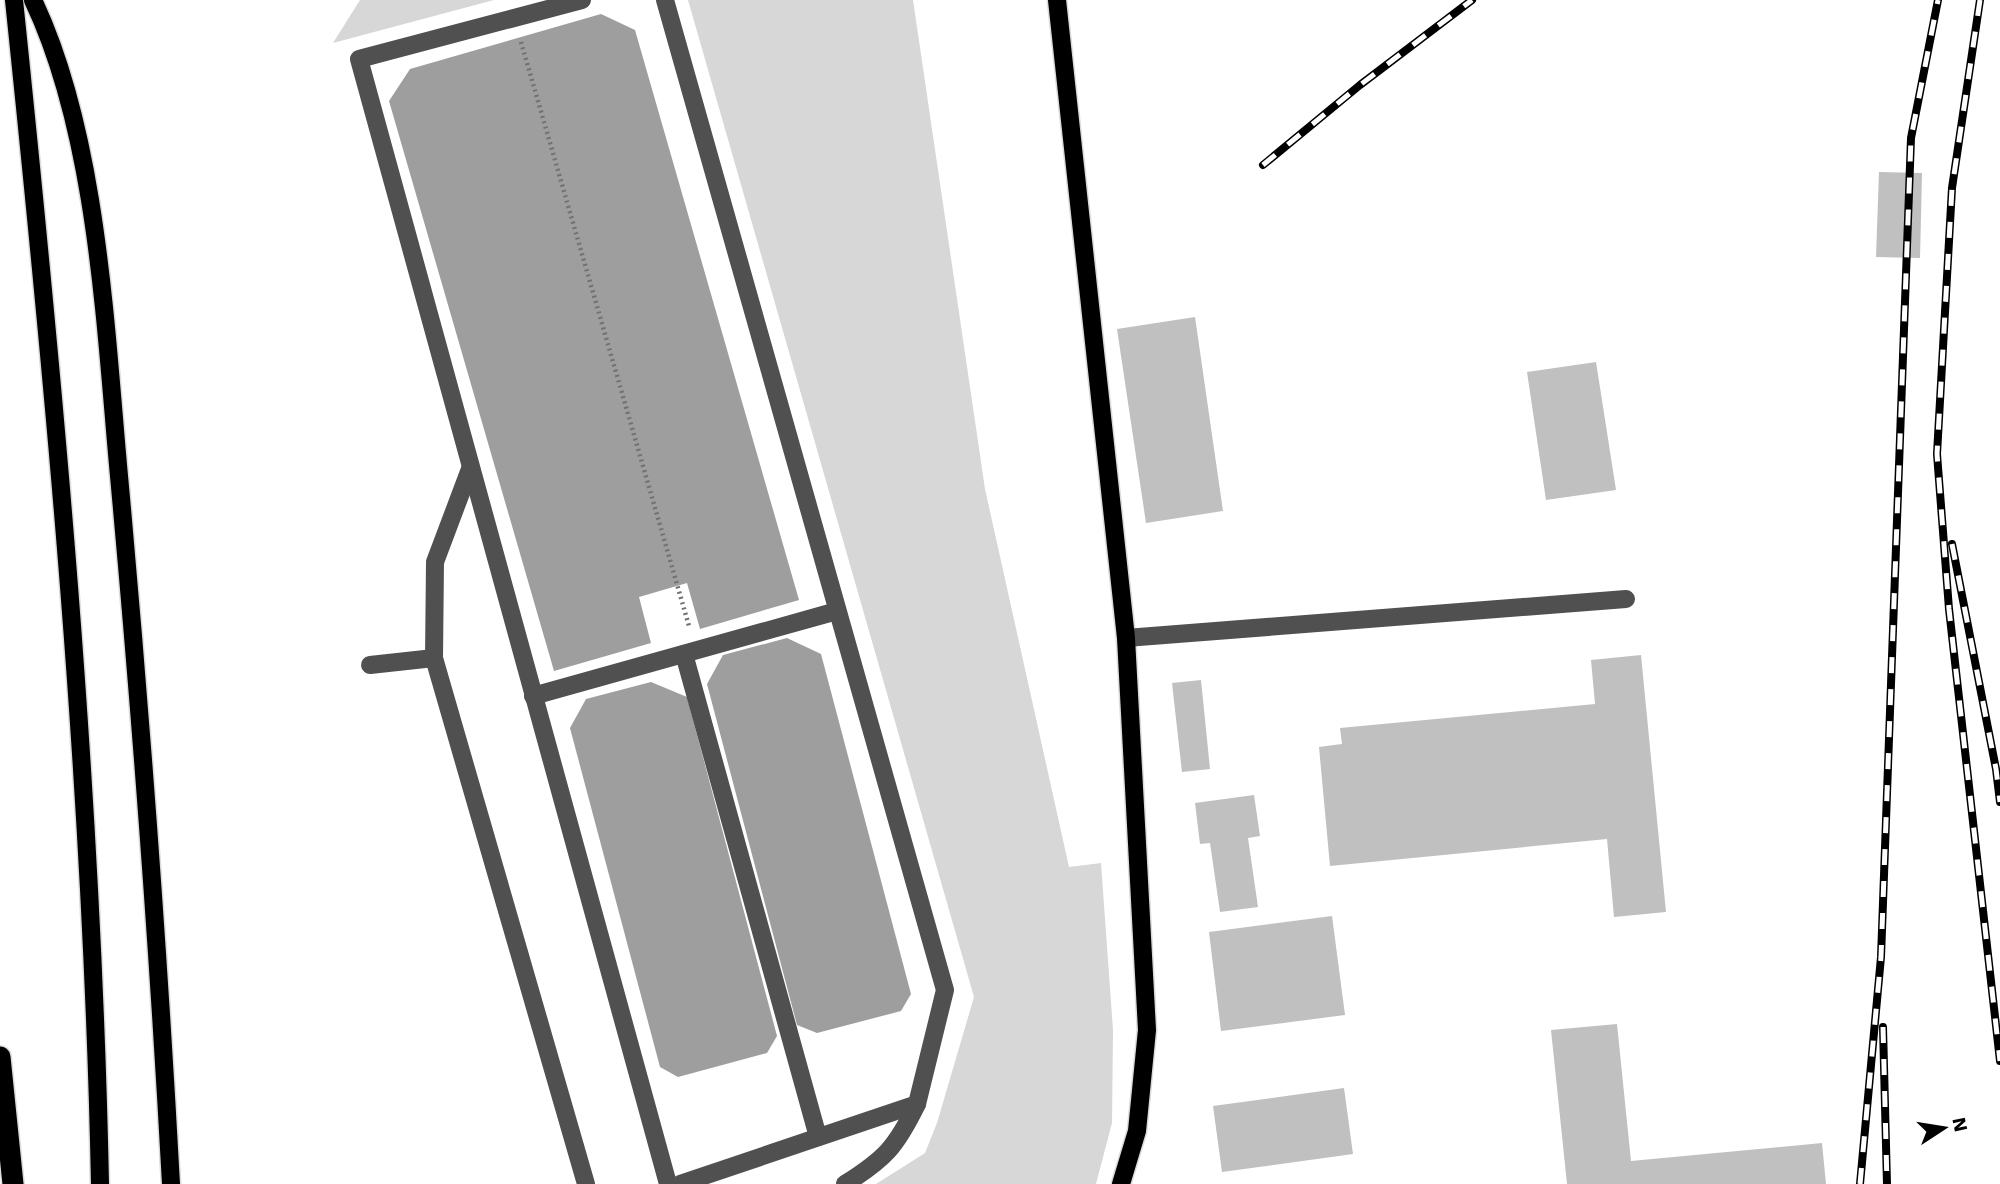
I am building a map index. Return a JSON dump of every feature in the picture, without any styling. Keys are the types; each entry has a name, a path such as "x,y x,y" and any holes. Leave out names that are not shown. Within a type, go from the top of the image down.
{"highway":[{"path":"0,1057 13,1184"}],"main road":[{"path":"14,0 69,551 96,978 100,1184"},
{"path":"33,0 61,75 79,150 104,321 134,639 158,955 171,1184"},
{"path":"1057,0 1126,638 1147,1030 1137,1131 1121,1184"}],"lane":[{"path":"582,0 359,59 668,1184"},
{"path":"664,0 945,990 917,1104 902,1135 881,1161 845,1184"},
{"path":"470,469 435,562 434,658 586,1184"},
{"path":"1126,638 1626,599"},
{"path":"533,696 837,611"},
{"path":"690,652 818,1137"},
{"path":"370,665 434,658"},
{"path":"680,1184 917,1104"}],"path":[{"path":"514,18 690,652"}],"shaded area":[{"path":"360,0 494,0 333,43"},
{"path":"688,0 913,0 985,489 1069,867 1101,863 1113,1030 1112,1123 1096,1184 876,1184 925,1153 937,1123 974,997"},
{"path":"601,14 635,30 799,600 700,629 687,583 639,597 651,643 554,671 389,101 410,69"},
{"path":"787,638 821,654 911,994 901,1011 817,1033 797,1025 707,684 723,655"},
{"path":"651,682 687,697 777,1036 767,1053 678,1077 660,1067 570,728 586,699"}],"building":[{"path":"1879,172 1922,173 1920,258 1876,257"},
{"path":"1195,317 1223,511 1146,523 1117,329"},
{"path":"1596,362 1616,490 1546,500 1527,372"},
{"path":"1641,655 1666,912 1614,917 1607,839 1330,866 1319,747 1342,744 1340,728 1595,704 1591,660"},
{"path":"1201,680 1210,769 1182,772 1172,683"},
{"path":"1254,795 1260,836 1248,838 1258,907 1220,912 1210,843 1200,844 1195,803"},
{"path":"1332,916 1345,1015 1221,1031 1209,932"},
{"path":"1617,1024 1631,1161 1822,1143 1826,1184 1567,1184 1551,1030"},
{"path":"1344,1088 1353,1154 1222,1172 1213,1106"}],"railway":[{"path":"1263,165 1360,85 1472,0"},
{"path":"1860,1184 1881,957 1911,138 1938,0"},
{"path":"1980,0 1952,188 1937,454 1949,609 2000,1061"},
{"path":"1952,544 1996,769 2000,802"},
{"path":"1883,1027 1887,1184"}]}
